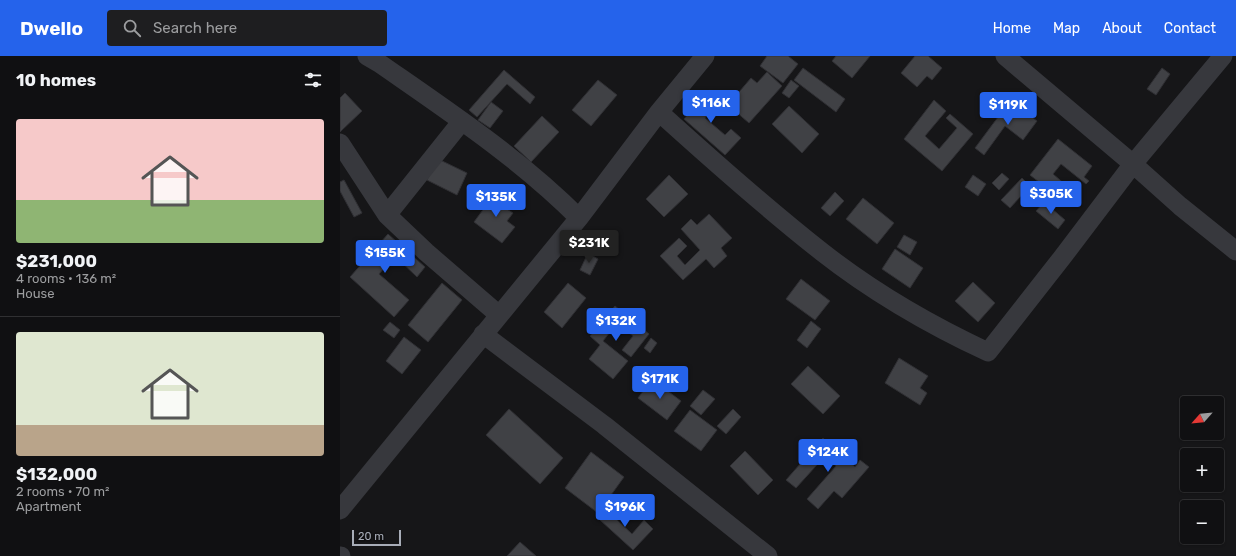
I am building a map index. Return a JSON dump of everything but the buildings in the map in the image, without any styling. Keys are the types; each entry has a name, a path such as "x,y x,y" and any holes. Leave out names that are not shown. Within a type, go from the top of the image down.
{"street":[{"path":"366,56 462,121 519,163 552,191 579,218"},
{"path":"340,510 579,218 658,112 705,56"},
{"path":"1005,56 1134,164 1180,206 1236,251"},
{"path":"658,112 741,185 823,253 932,325 988,352 1062,259 1134,164 1223,56"},
{"path":"387,215 462,121"},
{"path":"340,143 387,215 426,252 499,315"},
{"path":"483,334 610,430 768,556"}]}
